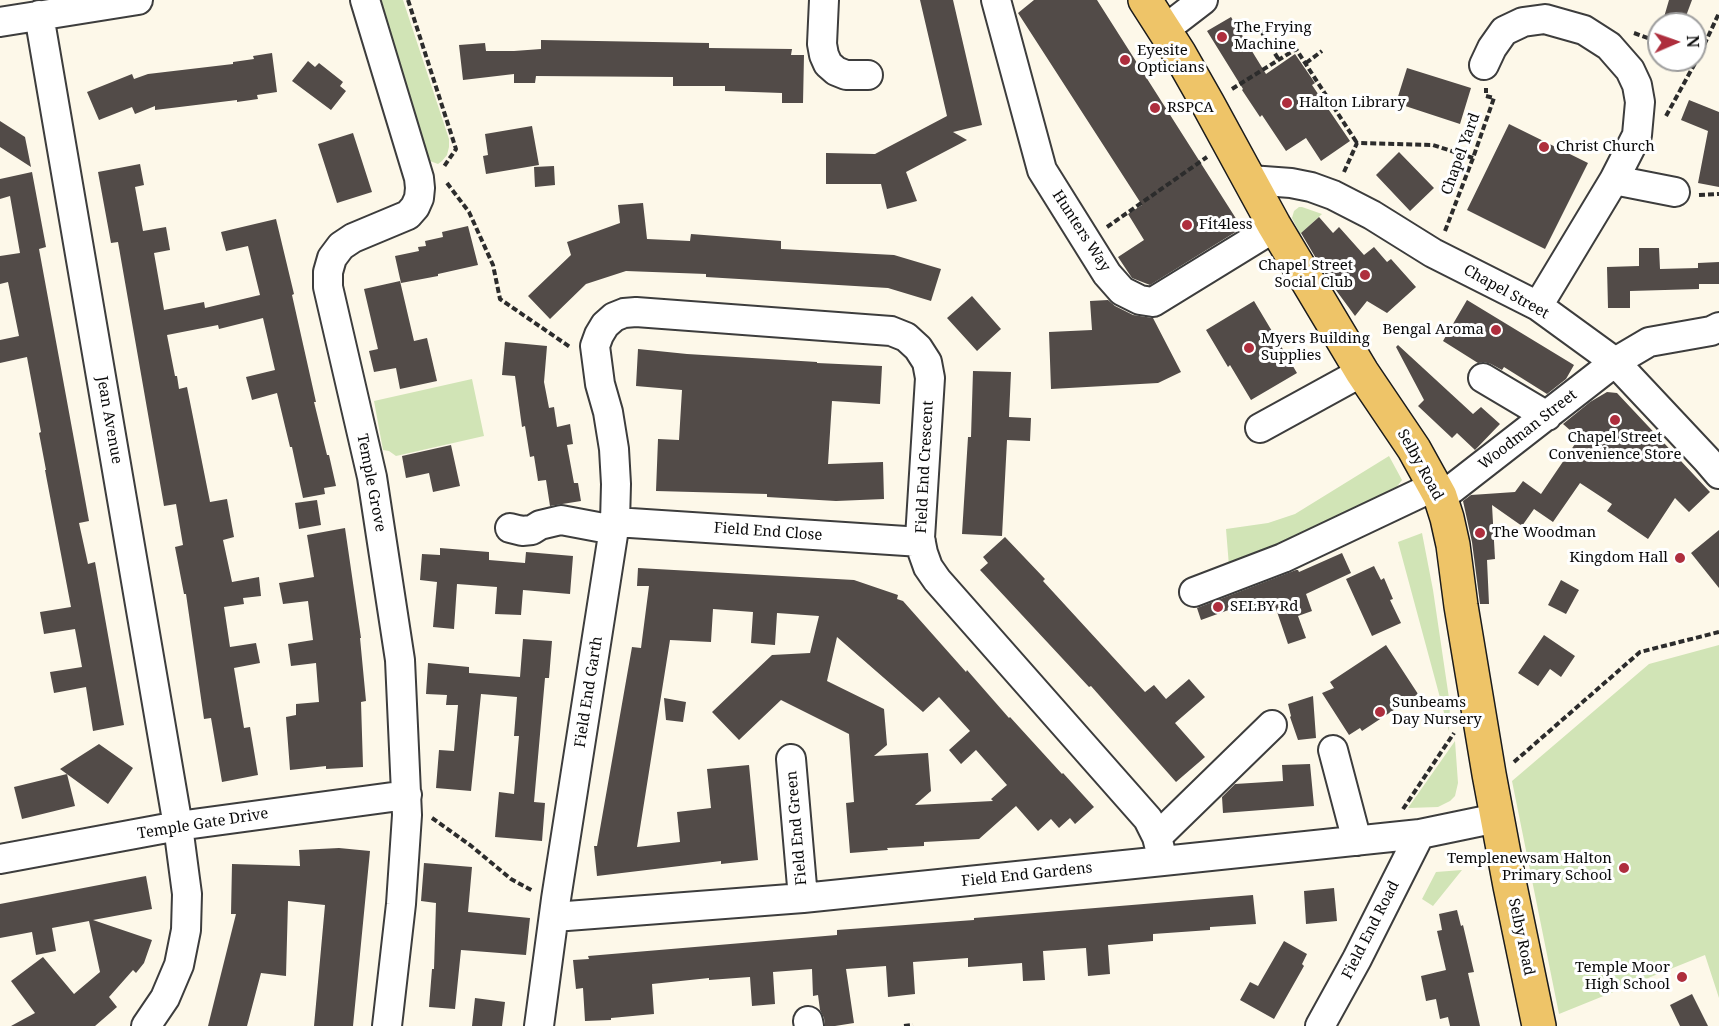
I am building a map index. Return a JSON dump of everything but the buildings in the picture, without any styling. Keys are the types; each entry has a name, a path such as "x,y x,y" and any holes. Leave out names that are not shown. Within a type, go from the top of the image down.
{"main road":[{"name":"Selby Road","path":"1145,0 1197,83 1275,227 1362,372 1414,449 1437,491 1447,518 1453,545 1489,774 1539,1026"}],"street":[{"path":"0,22 138,0"},
{"name":"Temple Grove","path":"365,0 429,176 420,188 415,207 408,214 353,238 341,246 332,258 328,272 328,287 372,477 400,660 407,805 401,904 387,1026"},
{"path":"824,0 822,44 828,64 836,71 846,75 868,75"},
{"name":"Hunters Way","path":"996,0 1042,170 1107,274 1122,291 1140,300 1153,302 1275,227"},
{"path":"1164,30 1203,0"},
{"name":"Jean Avenue","path":"39,15 178,826 187,894 186,930 181,957 173,982 146,1026"},
{"path":"1484,65 1504,31 1523,22 1545,19 1584,30 1609,46 1630,70 1637,85 1640,102 1637,135 1614,180 1538,306"},
{"name":"Chapel Street","path":"1250,180 1291,183 1333,195 1372,215 1433,253 1538,306 1615,362 1719,474"},
{"path":"1614,180 1675,192"},
{"name":"Field End Crescent","path":"596,358 595,346 598,335 605,325 614,317 636,312 891,331 906,337 923,355 930,378 921,542 928,567 936,580 1148,819 1160,849"},
{"name":"Woodman Street","path":"1194,592 1282,558 1437,491 1453,488 1615,362 1649,342 1716,332"},
{"name":"Field End Garth","path":"539,1026 555,908 615,526 614,449 596,358"},
{"path":"1260,428 1362,372"},
{"path":"1483,378 1547,416"},
{"name":"Field End Close","path":"510,528 522,531 532,530 540,525 561,520 615,526 921,542"},
{"path":"1160,849 1272,725"},
{"path":"1334,750 1370,839"},
{"name":"Field End Green","path":"791,759 803,898"},
{"name":"Temple Gate Drive","path":"0,859 178,826 407,805"},
{"name":"Field End Gardens","path":"555,908 803,898 1160,849 1370,839 1420,834 1497,818"},
{"name":"Field End Road","path":"1320,1026 1357,959 1420,834"}],"path":[{"path":"408,0 456,149 429,176 469,212 493,265 500,299 584,356 596,358"},
{"path":"1707,36 1719,13"},
{"path":"1256,23 1279,60"},
{"path":"1230,90 1296,49 1357,143"},
{"path":"1305,63 1322,51"},
{"name":"Chapel Yard","path":"1433,253 1448,224 1494,98 1486,96 1484,65"},
{"path":"1662,124 1688,72"},
{"path":"1357,143 1433,145 1473,158"},
{"path":"1333,195 1357,143"},
{"path":"1087,241 1209,156 1203,147"},
{"path":"1489,774 1518,760 1640,652 1719,632"},
{"path":"1370,839 1463,720 1479,713"},
{"path":"407,805 430,817 470,845 511,879 536,893 555,908"},
{"path":"904,1026 913,1025"}],"green space":[{"path":"378,0 403,0 449,139 447,155 438,164 430,161 425,155"},
{"path":"1299,207 1322,214 1300,234 1292,218 1294,211"},
{"path":"472,379 484,436 396,456 383,450 374,401"},
{"path":"1389,456 1402,480 1379,504 1229,566 1226,529 1268,523 1295,514"},
{"path":"1422,533 1450,705 1449,731 1398,542"},
{"name":"Templenewsam Halton Primary School","path":"1719,645 1719,998 1705,955 1559,1014 1512,781 1649,664"},
{"path":"1455,741 1458,783 1455,796 1438,807 1408,808"},
{"path":"1462,870 1433,906 1422,899 1436,872"}],"place":[{"name":"The Frying Machine","path":"1222,37"},
{"name":"Eyesite Opticians","path":"1125,60"},
{"name":"Halton Library","path":"1287,103"},
{"name":"RSPCA","path":"1155,108"},
{"name":"Christ Church","path":"1544,147"},
{"name":"Fit4less","path":"1187,225"},
{"name":"Chapel Street Social Club","path":"1365,275"},
{"name":"Bengal Aroma","path":"1496,330"},
{"name":"Myers Building Supplies","path":"1249,348"},
{"name":"Chapel Street Convenience Store","path":"1615,420"},
{"name":"The Woodman","path":"1480,533"},
{"name":"Kingdom Hall","path":"1680,558"},
{"name":"SELBY Rd","path":"1218,607"},
{"name":"Sunbeams Day Nursery","path":"1380,712"},
{"name":"Templenewsam Halton Primary School","path":"1624,868"},
{"name":"Temple Moor High School","path":"1682,977"}]}
